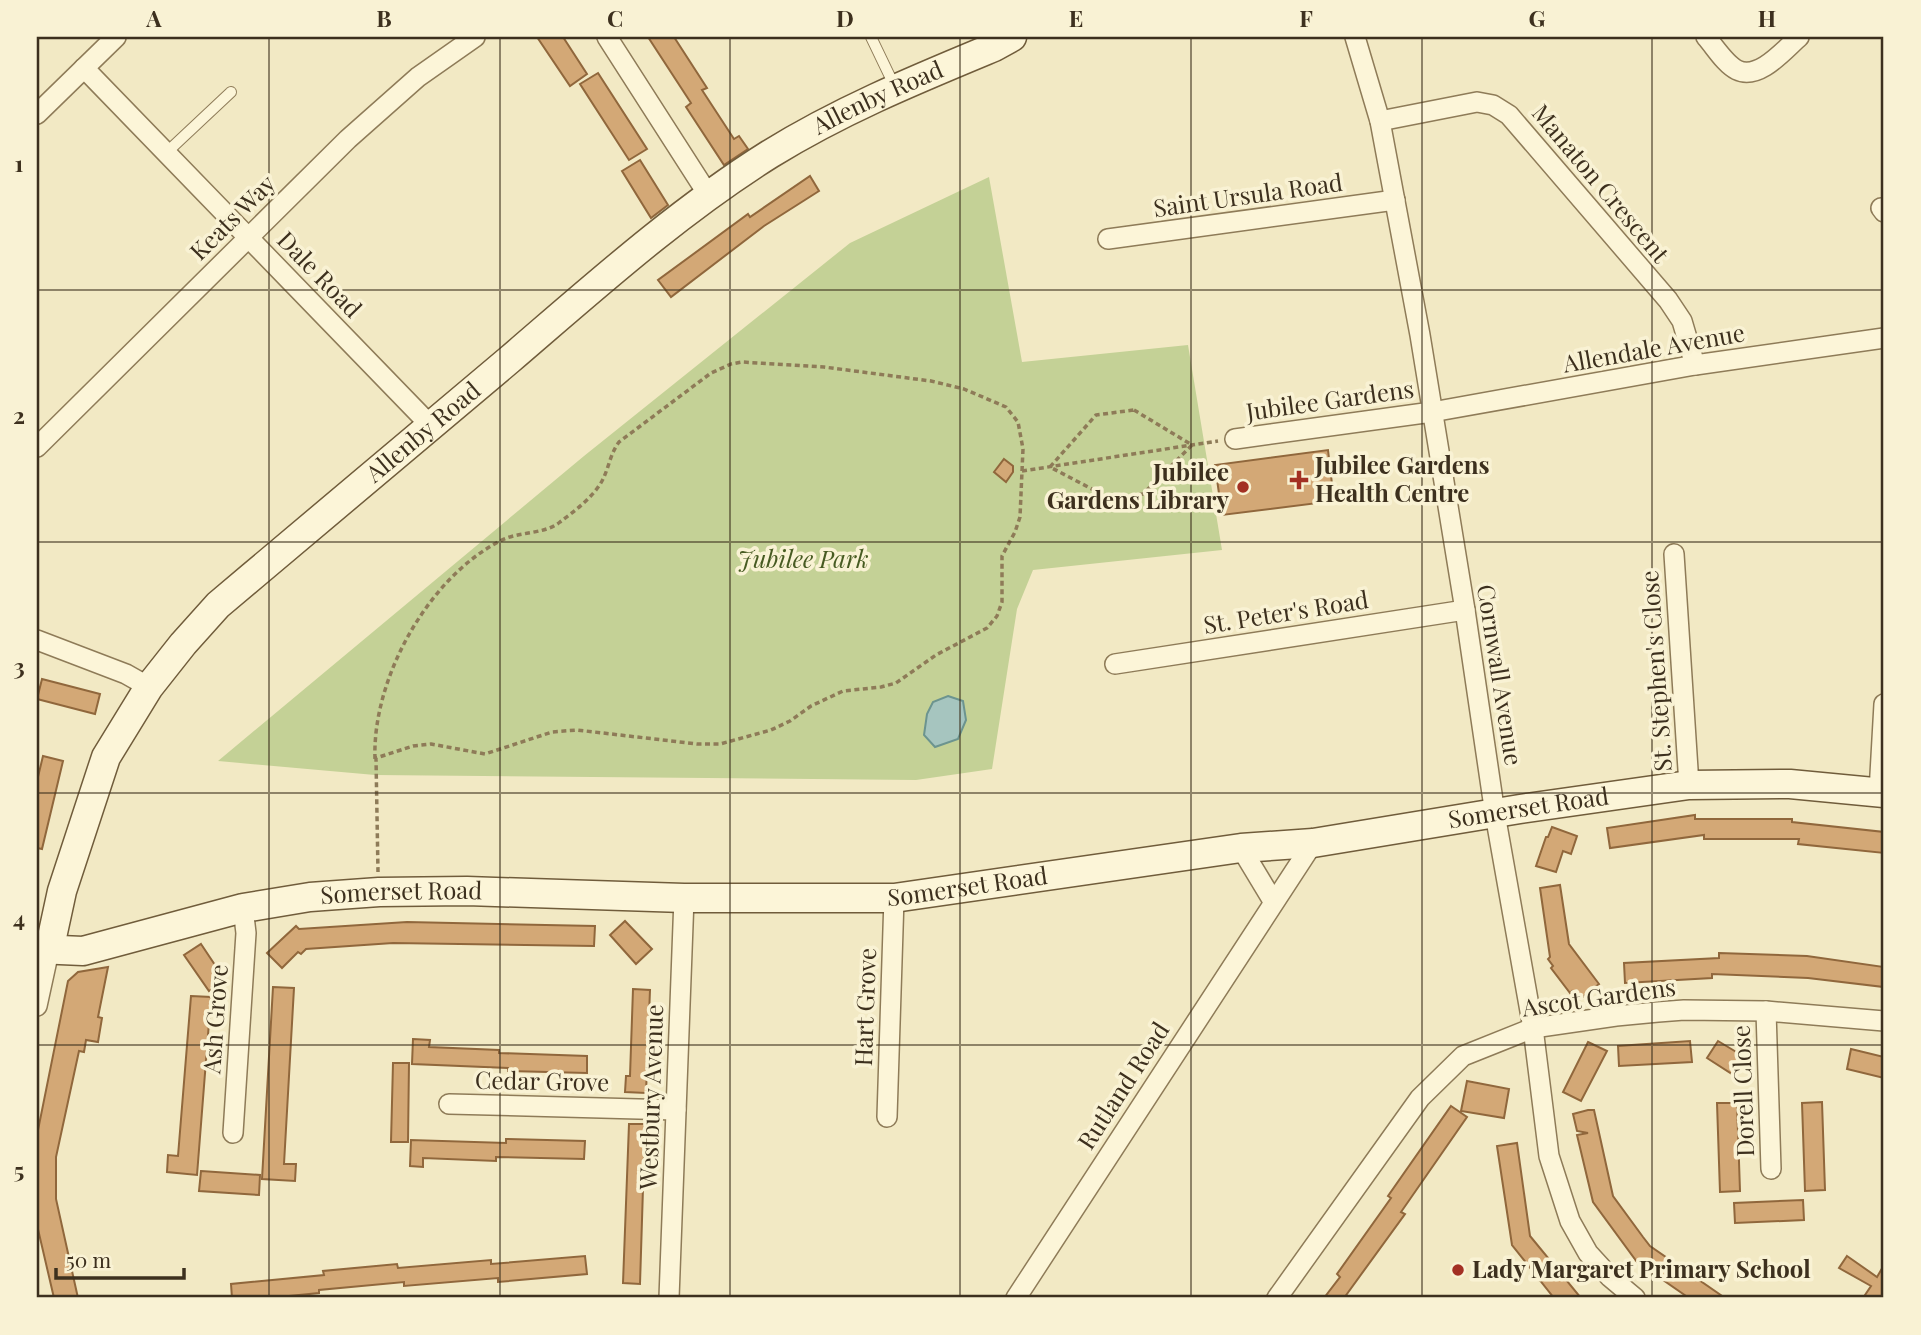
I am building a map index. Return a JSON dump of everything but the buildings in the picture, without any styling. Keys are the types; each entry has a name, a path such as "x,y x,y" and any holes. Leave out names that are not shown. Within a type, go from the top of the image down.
{"street":[{"path":"37,114 116,37"},
{"name":"Keats Way","path":"37,447 348,139 418,77 475,37"},
{"path":"607,37 709,197"},
{"name":"Allenby Road","path":"37,1006 43,950 106,757 149,687 218,605 629,257 709,197 801,136 896,88 1012,37"},
{"name":"Cornwall Avenue","path":"1355,37 1380,121 1432,411 1495,814 1533,1028 1549,1156 1570,1222 1588,1253 1634,1298"},
{"path":"1706,37 1734,68 1746,73 1761,69 1799,37"},
{"name":"Dale Road","path":"84,68 431,426"},
{"name":"Manaton Crescent","path":"1380,121 1477,102 1493,105 1509,115 1668,300 1682,321 1695,365"},
{"name":"Saint Ursula Road","path":"1108,239 1395,200"},
{"name":"Allendale Avenue","path":"1432,411 1695,365 1884,338"},
{"name":"Jubilee Gardens","path":"1235,439 1432,411"},
{"name":"St. Stephen's Close","path":"1674,554 1689,785"},
{"name":"St. Peter's Road","path":"1115,664 1465,610"},
{"path":"37,640 126,674 149,687"},
{"path":"1882,793 1884,704"},
{"name":"Somerset Road","path":"43,950 83,951 243,908 310,897 379,892 467,891 684,898 894,898 1241,848 1313,843 1689,785 1790,784 1882,793"},
{"name":"Rutland Road","path":"1016,1298 1313,843"},
{"path":"1241,848 1273,901"},
{"name":"Westbury Avenue","path":"668,1298 684,898"},
{"name":"Hart Grove","path":"887,1117 894,898"},
{"name":"Ash Grove","path":"233,1133 247,933 243,908"},
{"name":"Ascot Gardens","path":"1277,1298 1420,1098 1463,1056 1533,1028 1658,1012 1766,1011 1884,1021"},
{"name":"Dorell Close","path":"1766,1011 1771,1169"},
{"name":"Cedar Grove","path":"449,1104 676,1110"}],"lane":[{"path":"871,37 896,88"},
{"path":"166,153 231,92"}],"path":[{"path":"375,759 413,746 431,744 485,754 552,732 577,730 696,744 720,744 771,730 843,691 896,683 936,655 987,628 997,617 1002,602 1002,556 1020,517 1023,449 1014,414 1006,407 964,389 931,382 824,367 742,362 720,368 620,442 613,451 604,479 596,490 558,524 499,541 470,562 436,595 419,619 397,660 382,697 377,718 375,759 379,892"},
{"path":"1050,467 1096,415 1134,410 1192,445"},
{"path":"1022,471 1235,439"},
{"path":"1050,467 1109,498 1143,494 1192,445"}],"green space":[{"name":"Jubilee Park","path":"989,177 1022,362 1188,345 1222,550 1033,570 1017,609 992,769 916,780 375,775 218,761 584,456 850,243"}],"water":[{"path":"948,696 963,701 966,720 958,739 935,747 924,735 927,714 933,702"}],"place":[{"name":"Jubilee Gardens Health Centre","path":"1299,480"},
{"name":"Jubilee Gardens Library","path":"1243,487"},
{"name":"Lady Margaret Primary School","path":"1458,1270"}]}
